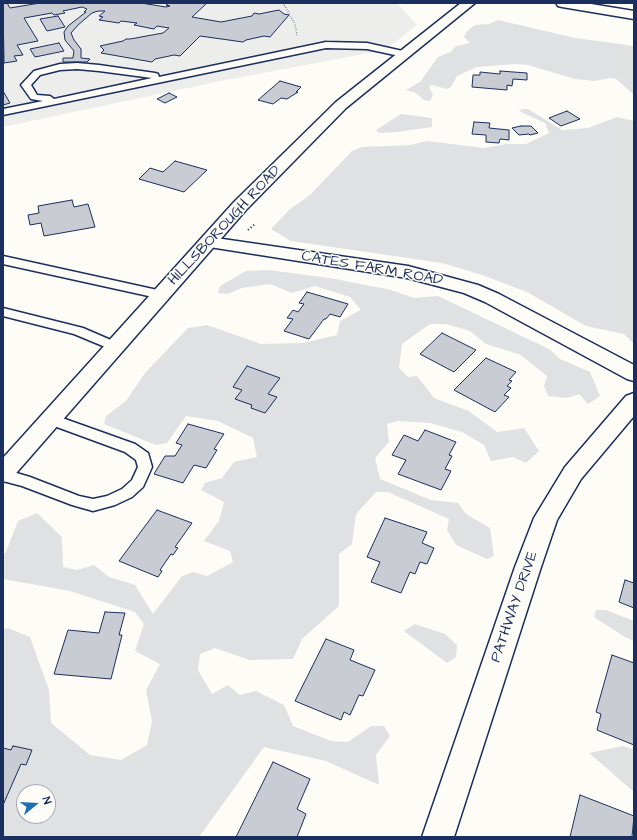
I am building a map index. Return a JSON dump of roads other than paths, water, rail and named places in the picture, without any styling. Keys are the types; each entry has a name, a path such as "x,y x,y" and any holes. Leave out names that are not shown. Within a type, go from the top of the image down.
{"main road":[{"name":"HILLSBOROUGH ROAD","path":"3,474 240,206 341,106 468,3"},
{"path":"562,3 634,15"},
{"name":"CATES FARM ROAD","path":"209,242 408,272 449,282 492,298 634,374"},
{"name":"PATHWAY DRIVE","path":"438,837 528,566 546,518 573,473 634,401"}],"lane":[{"path":"3,112 326,45 367,46 404,54"},
{"path":"59,101 34,97 29,92 26,85 37,72 60,66 99,68 146,76 169,77"},
{"path":"3,260 162,295"},
{"path":"3,312 78,331 115,347"},
{"path":"3,474 25,481 77,502 93,505 110,501 127,493 138,483 145,467 143,457 130,448 51,419"}]}
